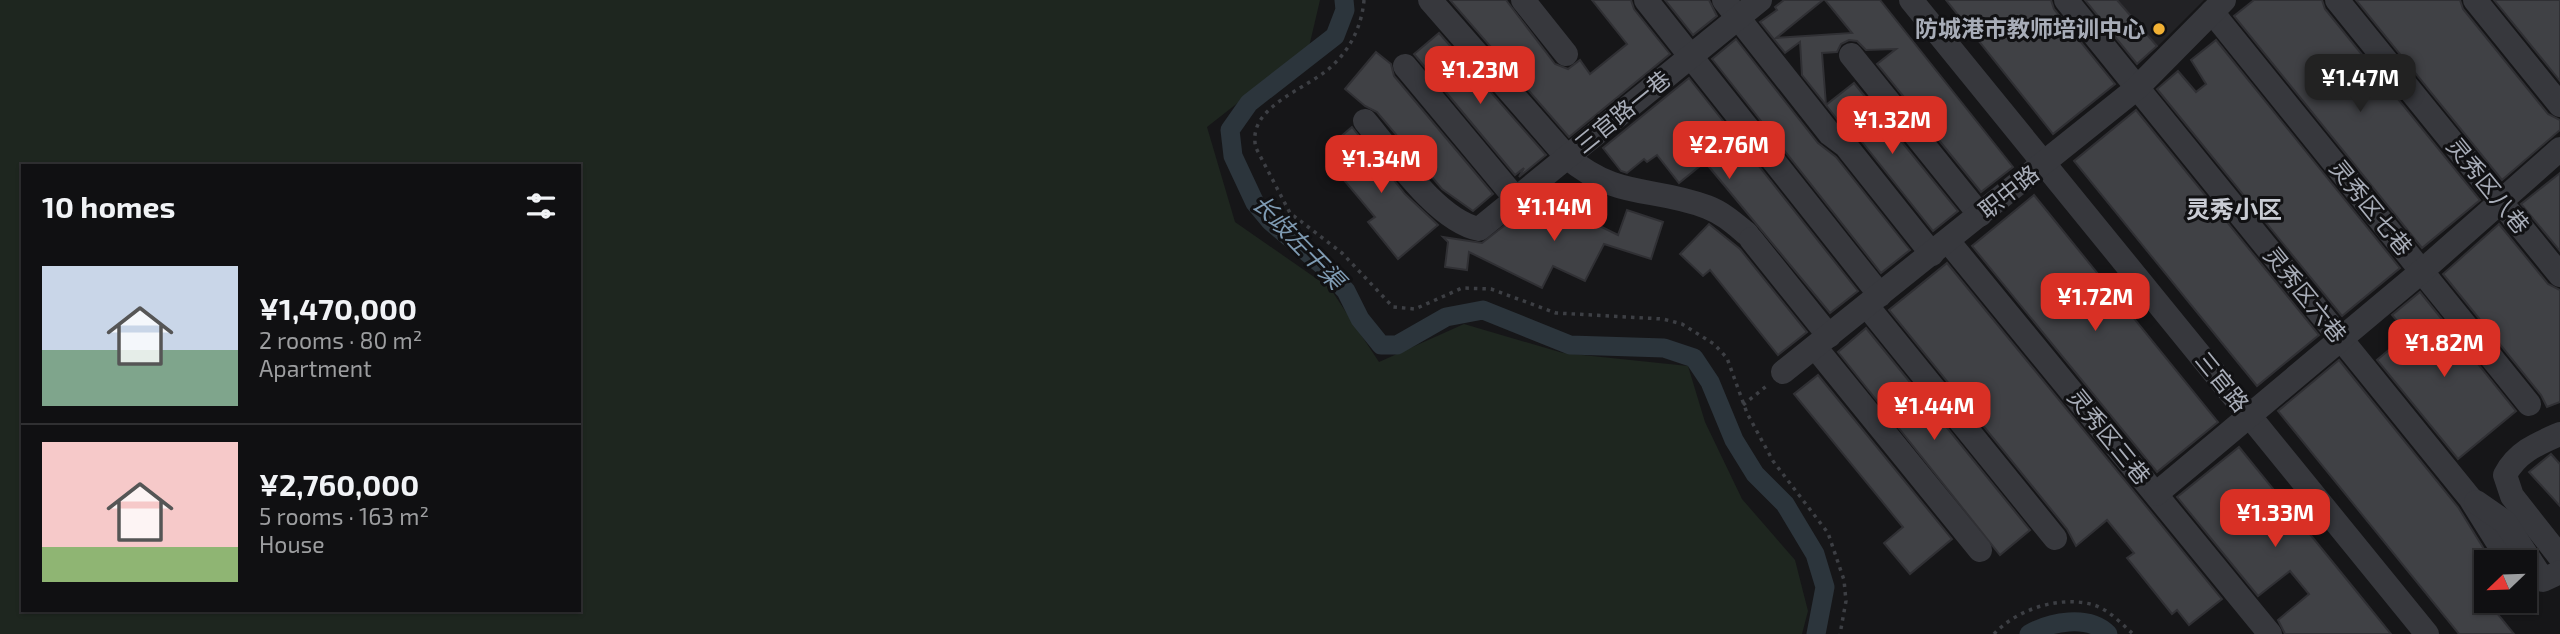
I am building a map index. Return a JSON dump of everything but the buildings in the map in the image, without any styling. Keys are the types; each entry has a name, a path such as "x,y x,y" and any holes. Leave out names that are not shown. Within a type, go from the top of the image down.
{"street":[{"path":"1430,0 1567,157 1590,177 1618,188 1706,206 1726,216 1749,237 1822,342 1980,550"},
{"path":"1523,0 1566,54"},
{"path":"1646,0 1796,189 1873,301 2055,538"},
{"name":"三官路一巷","path":"1365,121 1423,190 1465,226 1479,229 1690,57 1731,9 1760,0"},
{"name":"三官路","path":"1911,0 2427,634"},
{"name":"灵秀区六巷","path":"2066,0 2470,498 2502,550"},
{"name":"灵秀区八巷","path":"2337,0 2560,275"},
{"path":"2475,0 2560,105"},
{"name":"职中路","path":"1783,373 2137,88 2218,6"},
{"name":"灵秀区七巷","path":"2218,6 2422,271 2529,404"},
{"name":"灵秀区三巷","path":"1731,9 1829,134 1846,146 1940,247 2156,494 2270,634"},
{"path":"1851,55 1980,215"},
{"path":"1405,66 1516,199"},
{"path":"2156,494 2422,271 2560,149"},
{"path":"2560,435 2531,447 2512,462 2505,475 2512,496 2560,557"},
{"path":"2470,498 2505,522 2543,580 2560,572"}],"path":[{"path":"1364,0 1357,31 1334,65 1282,101 1256,123 1253,137 1256,148 1290,213 1342,253 1386,303 1399,310 1415,309 1440,295 1476,287 1491,289 1556,313 1640,317 1682,324 1700,333 1727,358 1743,405 1773,461 1828,533 1844,580 1846,601 1840,634"},
{"path":"1743,405 1783,373"},
{"path":"1994,634 2016,615 2072,601 2096,606 2133,634"}],"shaded area":[{"path":"0,0 1320,0 1309,47 1207,127 1235,222 1330,288 1379,362 1464,324 1563,353 1688,366 1705,422 1742,499 1795,560 1808,611 1802,634 0,634"},
{"name":"防城港市教师培训中心","path":"2115,0 2204,0 2157,47"}],"waterway":[{"name":"长歧左干渠","path":"1344,0 1345,10 1335,36 1249,103 1230,130 1233,156 1255,203 1270,221 1322,265 1346,291 1360,319 1381,345 1397,345 1446,317 1483,310 1570,345 1664,348 1694,358 1710,382 1734,440 1755,474 1785,504 1815,554 1825,587 1816,634"},
{"name":"长歧左干渠","path":"2029,634 2047,626 2069,622 2090,624 2108,634"}],"place":[{"name":"防城港市教师培训中心","path":"2159,29"}],"district":[{"name":"灵秀小区","path":"2234,210"}]}
